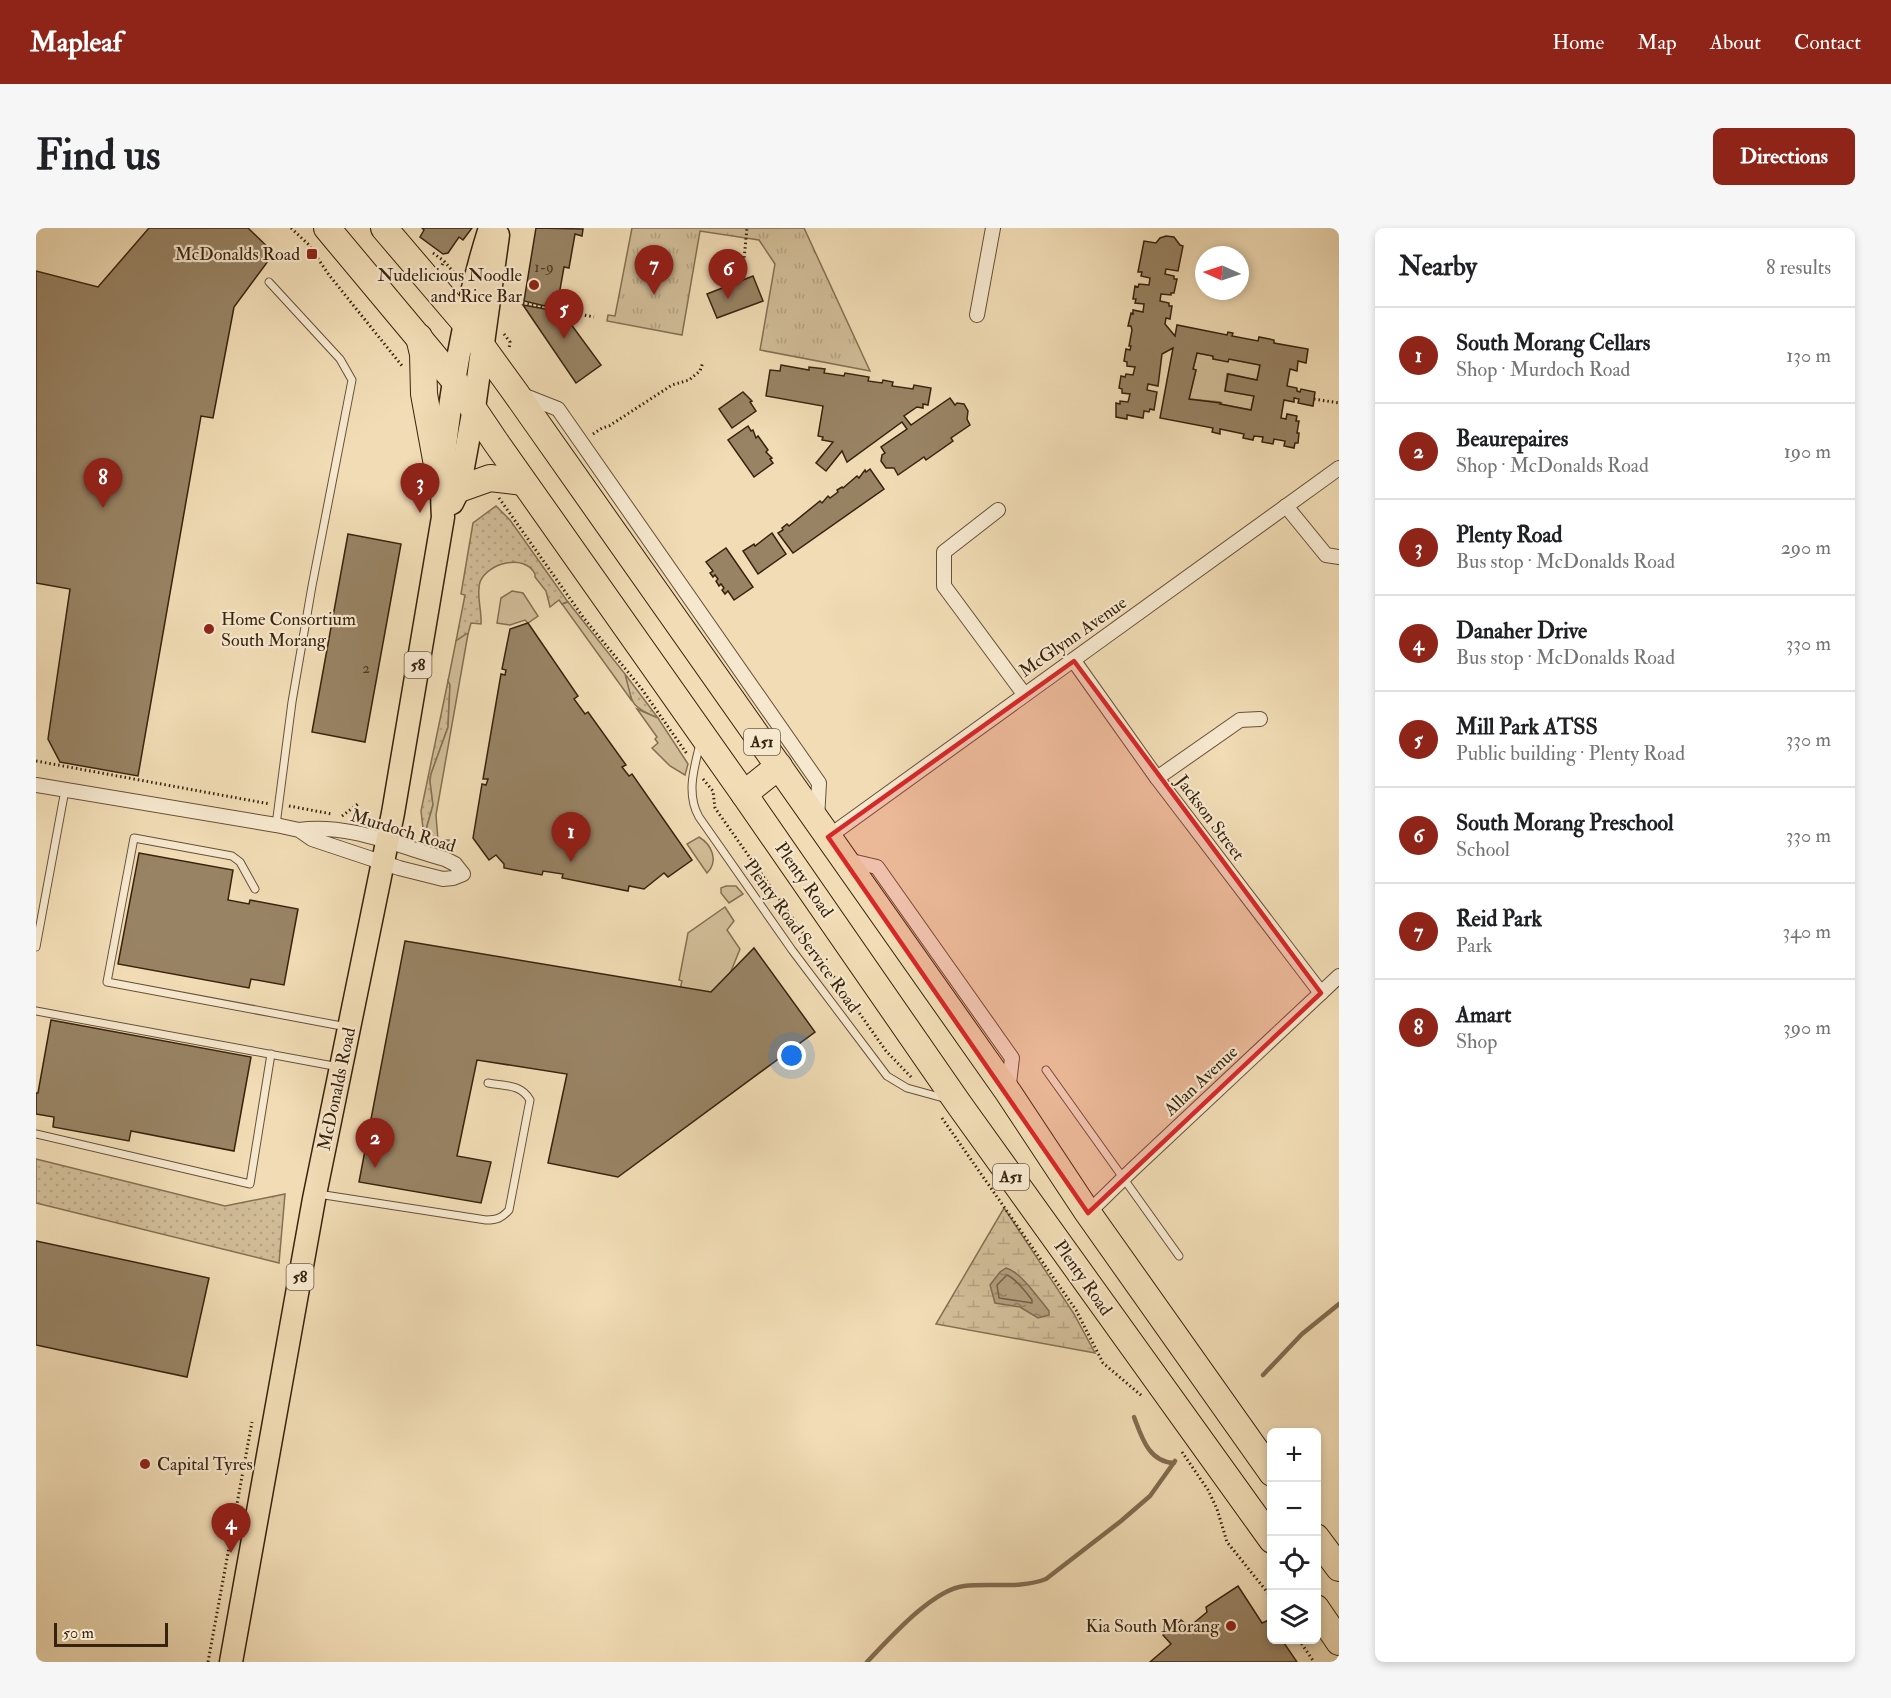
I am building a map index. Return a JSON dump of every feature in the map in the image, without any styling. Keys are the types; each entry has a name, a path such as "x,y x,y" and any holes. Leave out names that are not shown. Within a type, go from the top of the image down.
{"highway":[{"name":"Plenty Road","path":"327,228 454,380 523,482 744,794 948,1108 1268,1536"},
{"name":"A51","path":"384,228 465,323 515,392 1008,1092 1088,1213 1267,1466"},
{"path":"419,337 423,354 424,394 450,488 490,478 523,482"},
{"path":"744,794 778,766"},
{"path":"1321,1543 1339,1568"},
{"path":"1321,1614 1339,1642"}],"main road":[{"name":"58","path":"454,380 474,277 490,228"},
{"name":"58","path":"482,346 499,228"},
{"name":"McDonalds Road","path":"450,488 474,408 482,346"},
{"name":"McDonalds Road","path":"231,1662 315,1194 385,853 443,517 455,498 441,469 454,380"}],"street":[{"path":"976,315 993,228"},
{"path":"515,392 558,409 819,783 823,829"},
{"name":"McGlynn Avenue","path":"823,829 1074,661 1339,468"},
{"path":"1286,506 1326,555 1339,557"},
{"path":"998,510 944,552 944,586 1024,694"},
{"path":"683,588 687,637"},
{"name":"Jackson Street","path":"1074,661 1157,778 1321,993"},
{"path":"1157,778 1240,720 1260,719"},
{"name":"Murdoch Road","path":"36,785 299,830 326,827 385,853"},
{"name":"Murdoch Road","path":"299,830 312,839 385,853"},
{"name":"Allan Avenue","path":"1088,1213 1339,976"}],"lane":[{"path":"269,282 340,359 352,380 285,741 276,825"},
{"name":"Plenty Road Service Road","path":"703,736 692,784 692,801 699,817 846,1023 887,1076 948,1108"},
{"path":"36,947 65,790"},
{"path":"255,889 240,862 232,856 134,838 107,982 349,1028"},
{"path":"36,1011 341,1067"},
{"path":"36,1134 250,1184 271,1054"},
{"path":"1046,1070 1179,1256"},
{"path":"315,1194 486,1220 503,1217 509,1210 530,1100 525,1092 516,1087 488,1083"}],"path":[{"path":"291,228 308,244 329,275 408,373"},
{"path":"742,280 747,228"},
{"path":"523,303 594,317"},
{"path":"593,434 672,385 689,380 700,371 703,362"},
{"path":"1314,399 1339,403"},
{"path":"500,500 583,617 641,688 690,758"},
{"path":"36,761 178,787"},
{"path":"702,778 713,791 715,808 879,1043 917,1082"},
{"path":"948,1108 1076,1310 1103,1363 1143,1396"},
{"path":"207,1662 252,1422"},
{"path":"1182,1452 1208,1490 1217,1509 1227,1542 1267,1592"},
{"path":"1302,1644 1314,1662"}],"highlighted area":[{"path":"1074,661 1321,993 1088,1213 828,837"}],"green space":[{"path":"632,228 804,228 870,371 760,350 775,264 759,240 700,231 682,335 607,321 608,315 615,316"},
{"path":"1197,353 1213,356 1213,359 1228,361 1229,359 1260,365 1257,380 1227,374 1225,391 1254,396 1251,410 1220,404 1220,402 1189,399 1196,370 1193,369"},
{"path":"496,506 510,520 568,602 562,604 559,600 550,607 546,591 530,568 515,562 506,563 484,575 480,582 479,592 481,624 471,623 468,634 456,641 465,595 461,594 473,523"},
{"path":"512,591 523,593 538,616 528,623 525,620 510,625 497,623 501,598"},
{"path":"568,602 625,674 632,701 562,604"},
{"path":"468,634 436,815 438,840 449,840 448,845 435,843 424,837 433,805 431,774 448,727 450,685 448,681 456,641"},
{"path":"625,674 658,718 642,710 633,702"},
{"path":"448,681 450,685 448,727 431,774 433,805 424,837 421,811"},
{"path":"637,709 658,718 688,764 685,775 670,766 652,748 658,743 655,739 657,737"},
{"path":"699,837 707,844 713,858 711,868 707,873 687,844"},
{"path":"736,886 743,894 729,903 721,893 721,888"},
{"path":"725,907 734,921 727,930 740,949 727,981 708,994 680,989 682,981 679,980 688,933"},
{"path":"36,1159 225,1206 285,1194 279,1263 36,1203"},
{"path":"1004,1208 1074,1314 1095,1353 936,1324"}],"water":[{"path":"1006,1268 1017,1274 1029,1286 1049,1311 1049,1315 1038,1318 1020,1307 995,1303 990,1285"}],"building":[{"path":"149,228 248,228 274,253 234,307 213,418 201,416 138,776 60,762 48,739 70,589 36,583 36,271 98,287"},
{"path":"422,228 472,228 463,240 459,237 448,253 443,254 420,237 424,230"},
{"path":"536,228 583,229 582,236 575,234 569,268 564,267 559,295 573,297 571,307 546,303 545,306 524,301"},
{"path":"1174,237 1183,246 1178,271 1166,269 1165,274 1177,279 1174,293 1161,294 1160,301 1172,306 1170,319 1166,318 1165,324 1175,336 1177,325 1227,335 1228,332 1233,333 1232,336 1258,341 1259,337 1274,340 1274,343 1308,349 1306,363 1298,361 1297,371 1290,369 1287,386 1297,388 1300,392 1301,389 1315,392 1313,406 1298,403 1299,399 1294,398 1294,402 1284,400 1281,418 1286,419 1287,414 1297,416 1296,421 1299,421 1297,433 1299,433 1298,443 1295,443 1294,448 1284,446 1285,441 1274,439 1273,444 1262,442 1263,437 1254,436 1253,440 1243,438 1244,434 1220,429 1220,434 1212,432 1213,428 1160,418 1173,348 1162,354 1158,386 1148,384 1147,390 1157,392 1154,410 1144,411 1143,418 1127,415 1127,419 1116,417 1116,403 1128,402 1130,394 1122,393 1122,389 1119,388 1121,376 1133,375 1135,367 1127,366 1127,362 1124,361 1126,349 1130,350 1131,346 1129,346 1132,330 1131,326 1128,326 1131,313 1133,314 1133,310 1143,312 1144,304 1135,303 1136,299 1133,299 1135,286 1149,285 1150,278 1141,276 1142,272 1138,272 1144,241 1156,243 1160,238","holes":["1197,353 1213,356 1213,359 1228,362 1229,359 1260,365 1257,380 1228,374 1225,391 1254,396 1251,410 1189,399 1196,370 1193,369"]},
{"path":"753,276 763,301 717,318 707,294"},
{"path":"523,305 562,312 601,365 576,383"},
{"path":"781,365 809,370 809,367 825,369 824,373 844,376 845,373 869,377 868,381 893,382 892,386 913,389 914,385 931,388 928,405 923,404 923,408 917,407 904,416 911,425 950,398 955,405 964,404 968,411 967,419 970,425 951,438 953,441 926,460 924,457 898,475 894,468 886,468 881,461 885,453 881,447 907,429 902,422 847,462 842,451 826,471 816,463 833,442 822,440 823,437 818,436 823,406 766,396 770,370 780,371"},
{"path":"743,392 752,401 750,402 756,411 732,428 719,409"},
{"path":"748,426 768,450 766,452 772,458 770,459 773,463 754,477 728,440"},
{"path":"870,469 884,489 793,553 778,533 783,530 782,528 787,524 789,526 820,501 822,503 828,496 830,498 838,492 837,490 843,488 857,476 859,478 865,470 866,472"},
{"path":"772,533 786,554 758,574 743,551 754,544 755,546"},
{"path":"348,534 401,544 365,742 312,732"},
{"path":"726,548 753,587 734,600 728,591 725,594 721,584 719,586 716,581 718,579 710,573 713,571 706,562"},
{"path":"528,623 578,696 574,699 585,714 588,712 626,765 622,767 629,776 632,774 692,860 668,877 664,873 644,889 629,886 628,891 562,878 563,874 543,871 542,875 504,868 504,864 496,855 489,860 473,838 482,784 486,785 488,779 483,779 501,674 505,675 506,670 502,669 510,629"},
{"path":"139,853 233,870 228,900 249,904 250,900 298,909 284,985 251,979 249,988 118,964"},
{"path":"405,941 711,992 754,948 815,1032 618,1177 548,1163 567,1074 477,1060 457,1156 491,1162 481,1203 359,1182"},
{"path":"51,1020 251,1057 234,1151 131,1131 129,1141 53,1127 54,1117 36,1114 36,1093 38,1093"},
{"path":"36,1241 209,1278 187,1377 36,1345"},
{"name":"Kia South Morang","path":"1238,1586 1262,1623 1267,1621 1267,1644 1285,1644 1297,1662 1150,1662 1171,1644 1163,1635 1181,1620 1189,1627 1207,1612 1206,1607"}],"waterway":[{"path":"1263,1375 1302,1334 1339,1304"},
{"path":"1134,1417 1152,1454 1165,1462 1174,1463"},
{"path":"867,1662 912,1617 938,1596 952,1589 974,1585 1026,1584 1046,1579 1150,1496 1175,1461"}],"place":[{"name":"McDonalds Road","path":"312,254"},
{"name":"Nudelicious Noodle and Rice Bar","path":"534,285"},
{"name":"Reid Park","path":"654,295"},
{"name":"South Morang Preschool","path":"728,299"},
{"name":"Mill Park ATSS","path":"564,339"},
{"name":"Amart","path":"103,508"},
{"name":"Plenty Road","path":"420,513"},
{"name":"Home Consortium South Morang","path":"209,629"},
{"name":"South Morang Cellars","path":"571,862"},
{"name":"Beaurepaires","path":"375,1168"},
{"name":"Capital Tyres","path":"145,1464"},
{"name":"Danaher Drive","path":"231,1553"},
{"name":"Kia South Morang","path":"1231,1626"}]}
